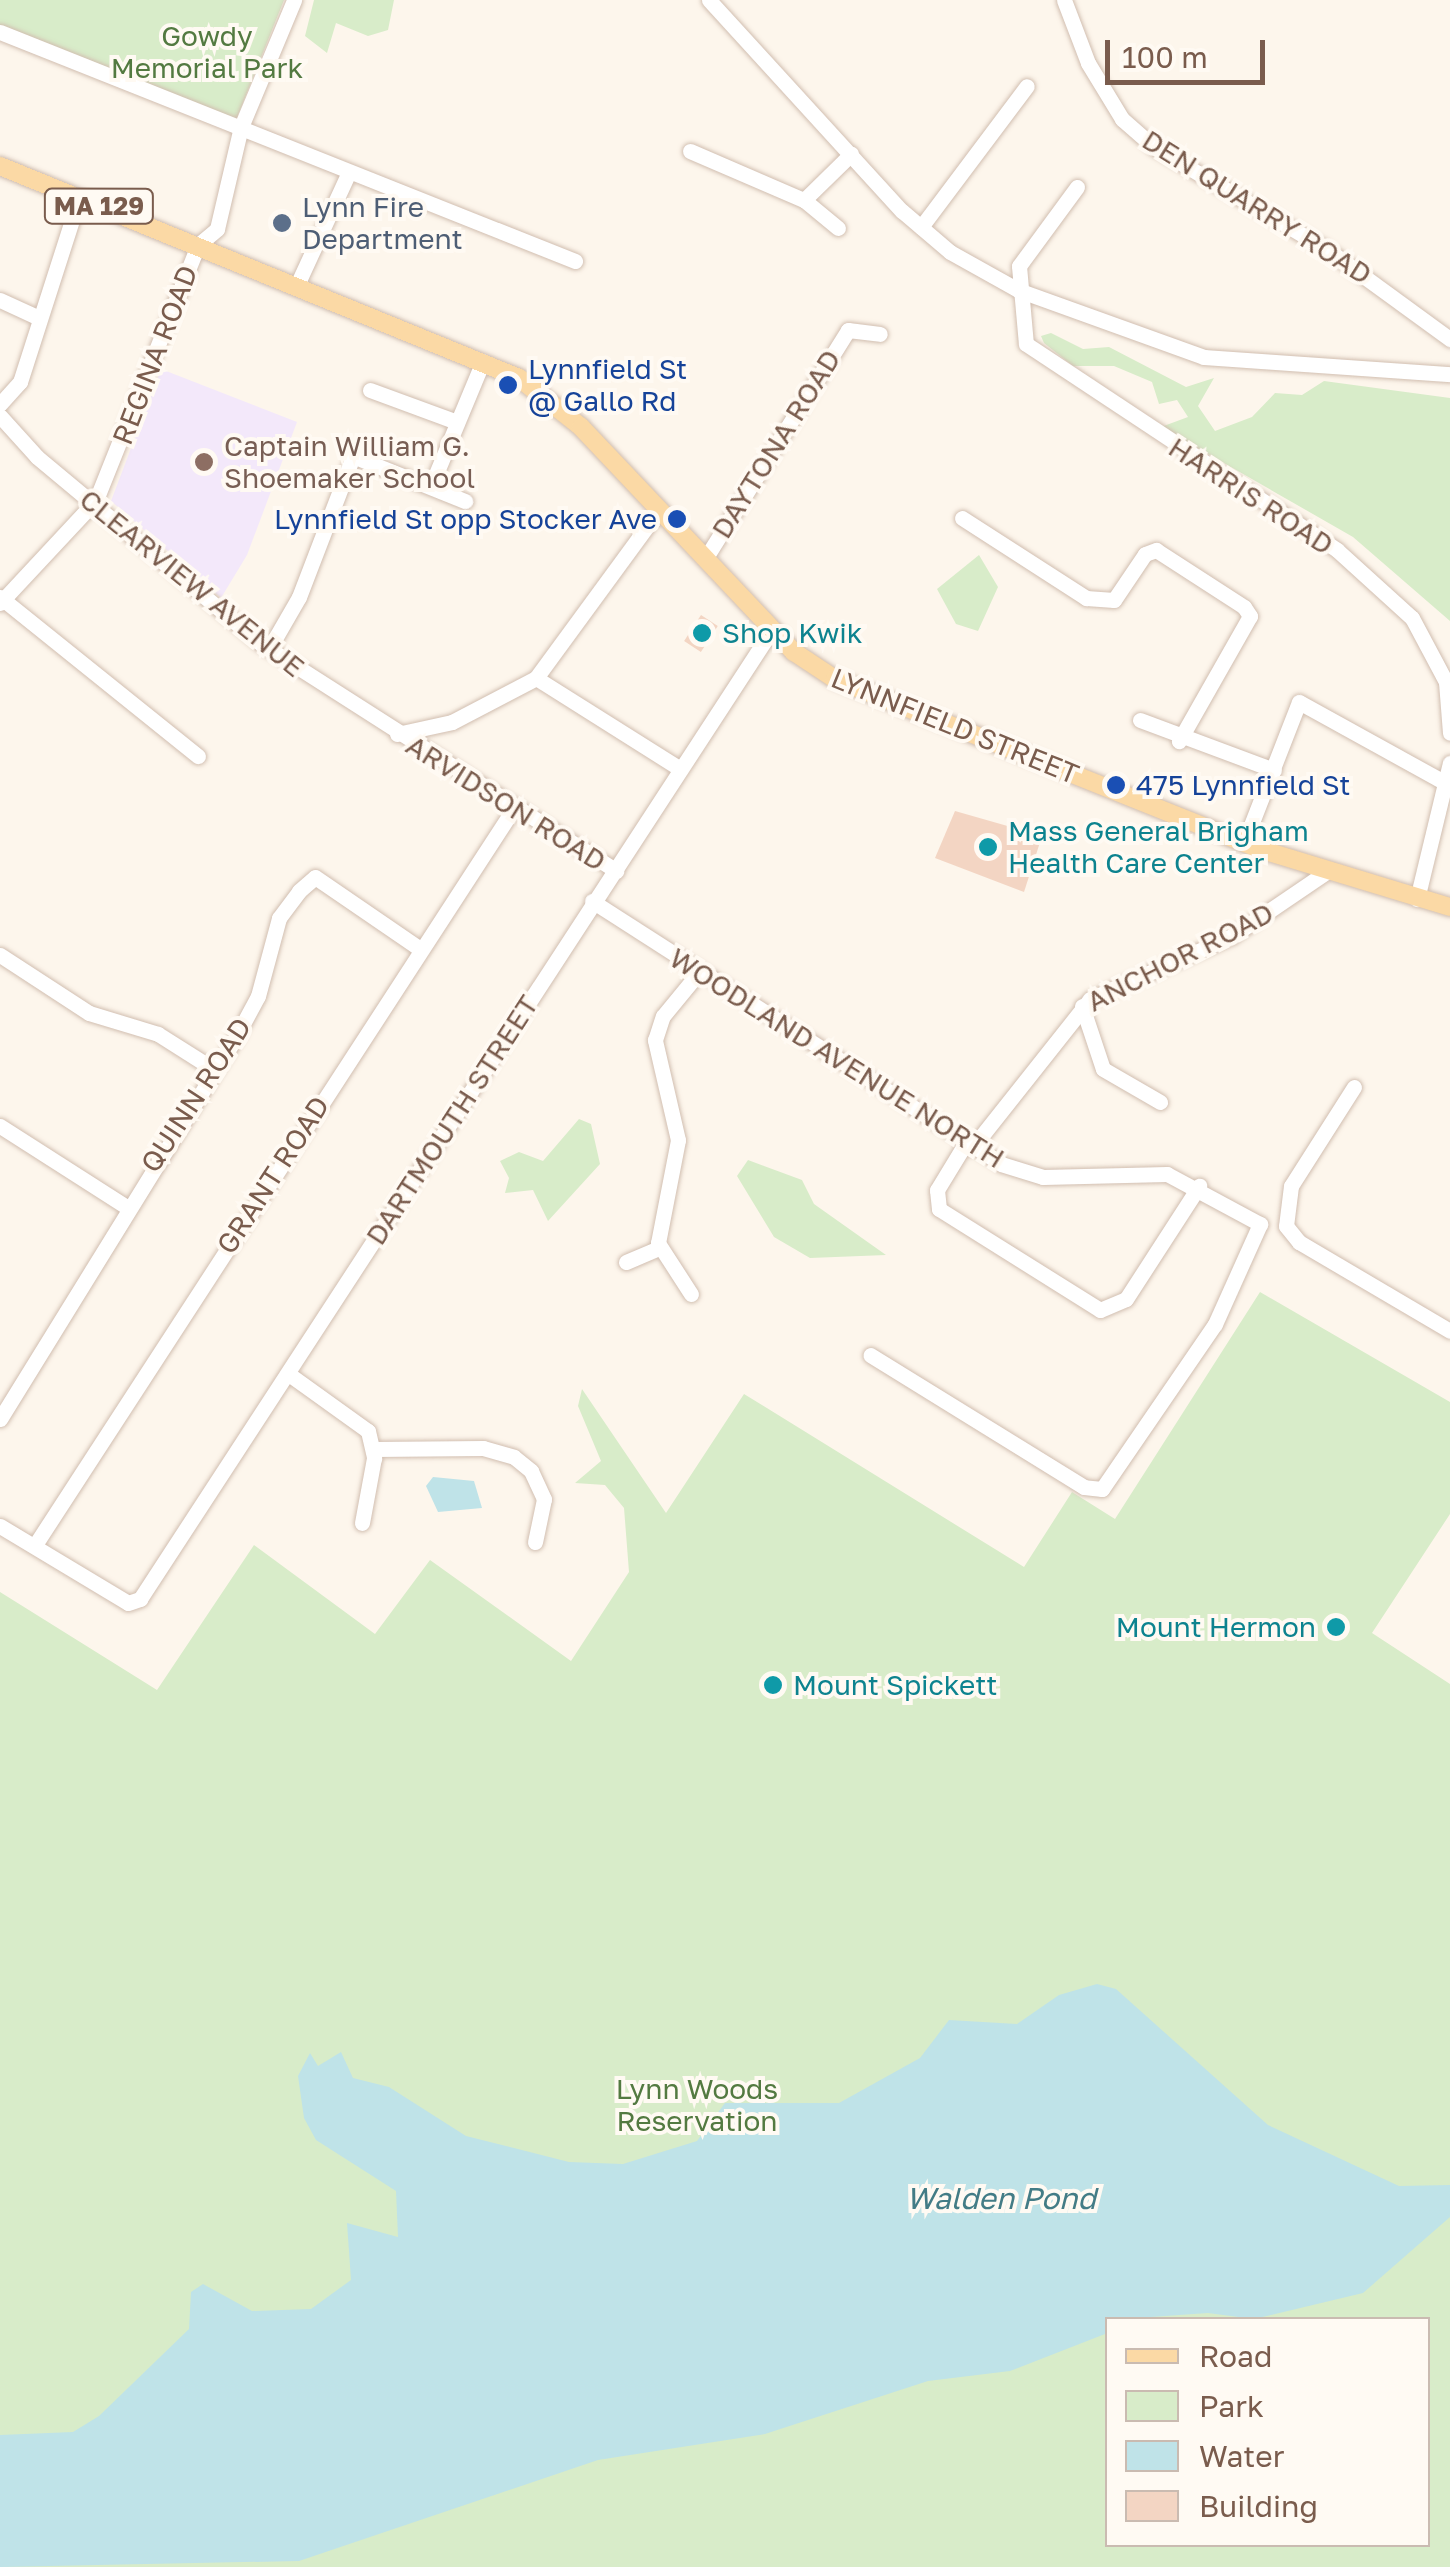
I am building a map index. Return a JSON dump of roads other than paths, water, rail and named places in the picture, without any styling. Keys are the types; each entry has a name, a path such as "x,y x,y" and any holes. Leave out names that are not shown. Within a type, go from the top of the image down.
{"main road":[{"name":"LYNNFIELD STREET","path":"0,166 483,362 552,401 771,630 836,679 1244,843 1326,872 1450,907"}],"street":[{"name":"REGINA ROAD","path":"1,600 92,504 198,246 217,229 241,127 294,0"},
{"path":"709,0 922,227 1018,290 1204,357 1450,374"},
{"name":"DEN QUARRY ROAD","path":"1064,0 1088,63 1122,119 1154,147 1325,248 1450,339"},
{"path":"0,32 575,260"},
{"path":"922,227 1027,86"},
{"path":"690,151 804,200 838,228"},
{"path":"804,200 851,154"},
{"path":"296,284 349,172"},
{"path":"1018,290 1019,266 1077,187"},
{"path":"0,404 20,382 37,317 79,198"},
{"name":"HARRIS ROAD","path":"1018,290 1023,336 1035,354 1337,550 1412,618 1446,682 1450,733"},
{"path":"0,300 37,317"},
{"name":"DAYTONA ROAD","path":"705,559 848,330 880,334"},
{"path":"432,486 483,362"},
{"path":"370,390 457,422"},
{"name":"CLEARVIEW AVENUE","path":"0,416 92,504 269,649 397,734"},
{"path":"269,649 299,597 353,456 465,500"},
{"path":"397,734 452,722 536,678 659,510"},
{"path":"962,518 1086,598 1114,600 1145,554 1156,550 1244,607 1250,616 1179,740"},
{"path":"1,600 198,756"},
{"name":"DARTMOUTH STREET","path":"35,1545 128,1604 156,1578 592,900 616,871 771,630"},
{"path":"536,678 679,768"},
{"path":"1244,843 1299,702 1446,783"},
{"path":"1140,720 1179,740 1274,770"},
{"name":"ARVIDSON ROAD","path":"397,734 616,871"},
{"path":"1418,899 1450,763"},
{"name":"GRANT ROAD","path":"35,1545 514,808"},
{"name":"ANCHOR ROAD","path":"1199,1186 1126,1299 1100,1310 939,1209 936,1190 1082,1006 1232,936 1326,872"},
{"name":"QUINN ROAD","path":"0,1419 4,1399 215,1070 258,996 279,918 315,878 420,949"},
{"name":"WOODLAND AVENUE NORTH","path":"592,900 969,1146 1043,1178 1140,1171 1199,1186 1260,1224 1215,1324 1102,1489 1084,1488 870,1355"},
{"path":"0,954 96,1016 158,1034 215,1070"},
{"path":"690,1294 659,1248 678,1137 655,1040 662,1016 700,972"},
{"path":"1082,1006 1103,1069 1160,1102"},
{"path":"1354,1087 1291,1186 1283,1215 1299,1242 1450,1331"},
{"path":"0,1126 125,1206"},
{"path":"626,1262 659,1248"},
{"path":"290,1375 357,1417 374,1449 362,1523"},
{"path":"374,1449 483,1448 522,1462 545,1505 535,1542"},
{"path":"0,1526 35,1545"}],"water":[{"path":"433,1477 474,1481 482,1508 438,1512 426,1486"},
{"name":"Walden Pond","path":"1097,1984 1116,1989 1268,2125 1399,2186 1450,2185 1450,2217 1363,2293 1262,2317 1208,2313 1105,2317 1105,2334 1010,2371 928,2381 765,2434 598,2460 299,2561 0,2567 0,2435 73,2432 99,2416 189,2329 191,2292 203,2284 252,2311 311,2309 351,2280 347,2223 398,2237 396,2191 316,2140 304,2118 298,2076 310,2053 318,2066 341,2052 353,2078 389,2087 466,2136 569,2162 623,2164 697,2141 725,2103 839,2103 920,2058 949,2020 1017,2024 1059,1995"}],"place":[{"name":"Lynn Fire Department","path":"282,223"},
{"name":"Lynnfield St @ Gallo Rd","path":"508,385"},
{"name":"Captain William G. Shoemaker School","path":"204,462"},
{"name":"Lynnfield St opp Stocker Ave","path":"677,519"},
{"name":"Shop Kwik","path":"702,633"},
{"name":"475 Lynnfield St","path":"1116,785"},
{"name":"Mass General Brigham Health Care Center","path":"988,847"},
{"name":"Mount Hermon","path":"1336,1627"},
{"name":"Mount Spickett","path":"773,1685"}],"park label":[{"name":"Gowdy Memorial Park","path":"207,52"},
{"name":"Lynn Woods Reservation","path":"697,2105"}]}
